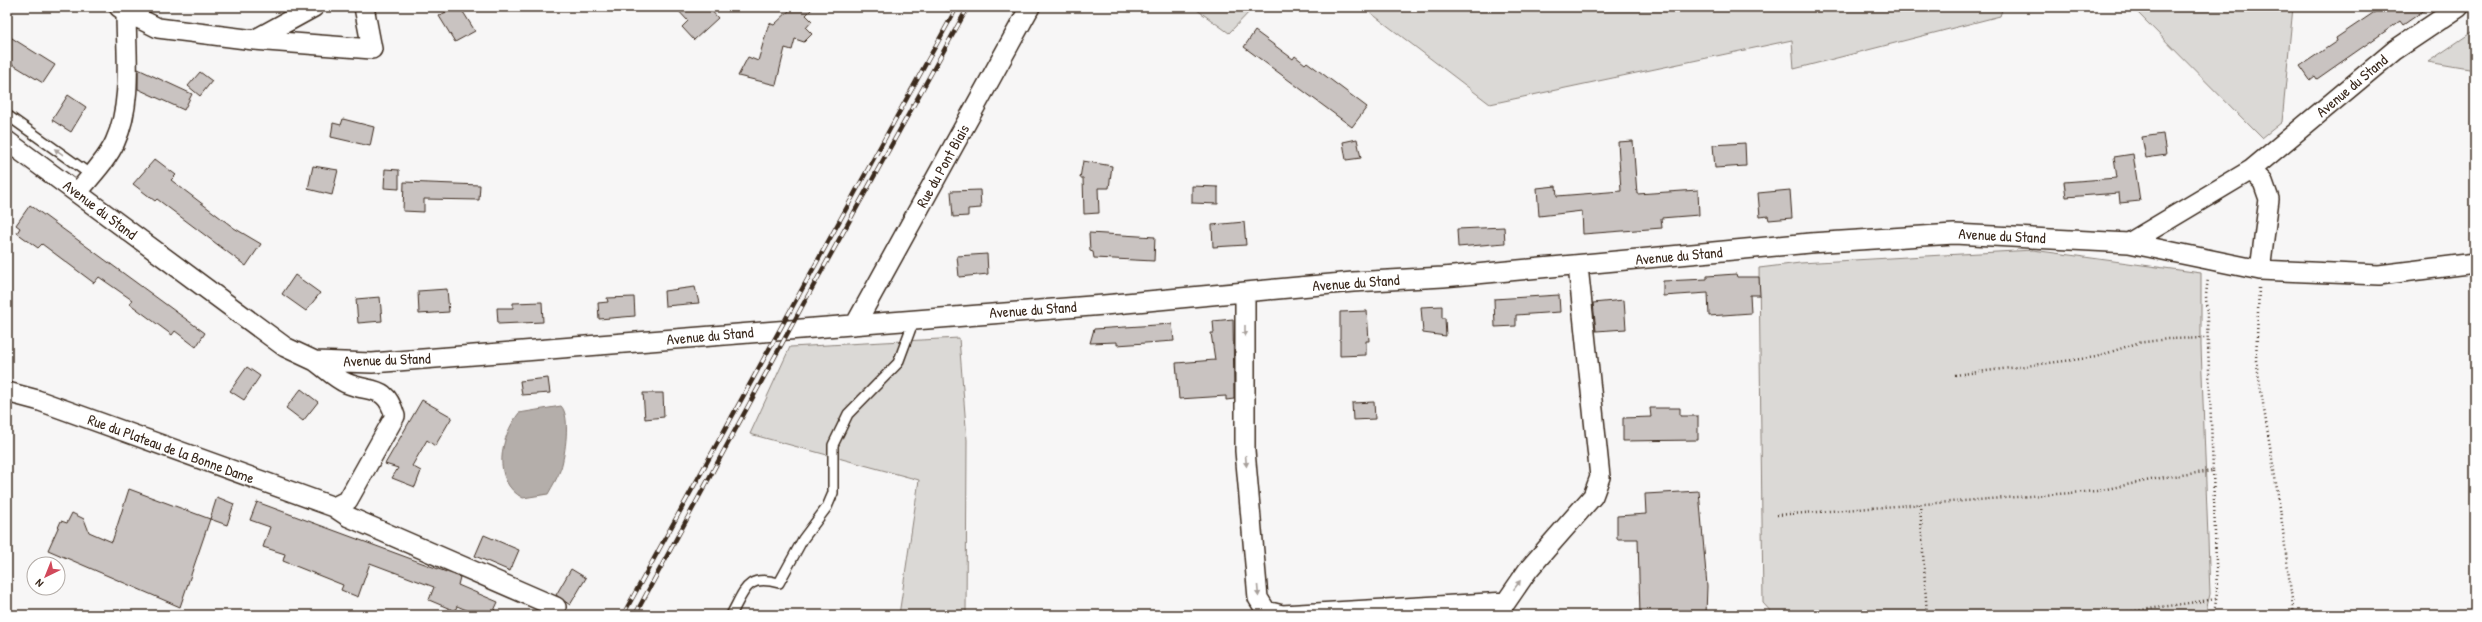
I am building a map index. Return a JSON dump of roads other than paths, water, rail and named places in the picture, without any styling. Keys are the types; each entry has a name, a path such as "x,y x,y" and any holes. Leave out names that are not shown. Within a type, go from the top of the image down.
{"street":[{"path":"254,40 314,7"},
{"path":"77,193 115,143 121,126 125,103 123,9 158,28 254,40 372,49 364,7"},
{"name":"Rue du Pont Biais","path":"854,325 1030,7"},
{"name":"Avenue du Stand","path":"2129,243 2251,170 2395,50 2458,7"},
{"name":"Avenue du Stand","path":"7,141 285,347 315,361 372,363 854,325 1353,282 1443,277 1578,266 1810,243 1954,234 2129,243 2260,270 2379,275 2475,263"},
{"path":"2251,170 2263,182 2268,199 2260,270"},
{"path":"1245,292 1245,450 1258,598 1266,613 1282,615 1505,609 1528,570 1593,496 1600,477 1578,266"},
{"path":"315,361 345,382 379,391 390,401 395,416 348,500 334,507"},
{"name":"Rue du Plateau de la Bonne Dame","path":"7,392 37,400 334,507 349,517 556,607"}],"lane":[{"path":"7,115 91,175"},
{"path":"731,615 747,586 762,578 779,583 804,539 827,507 833,493 833,445 848,414 898,363 914,320"}],"railway":[{"path":"623,615 957,7"},
{"path":"635,615 805,301 968,7"}]}
